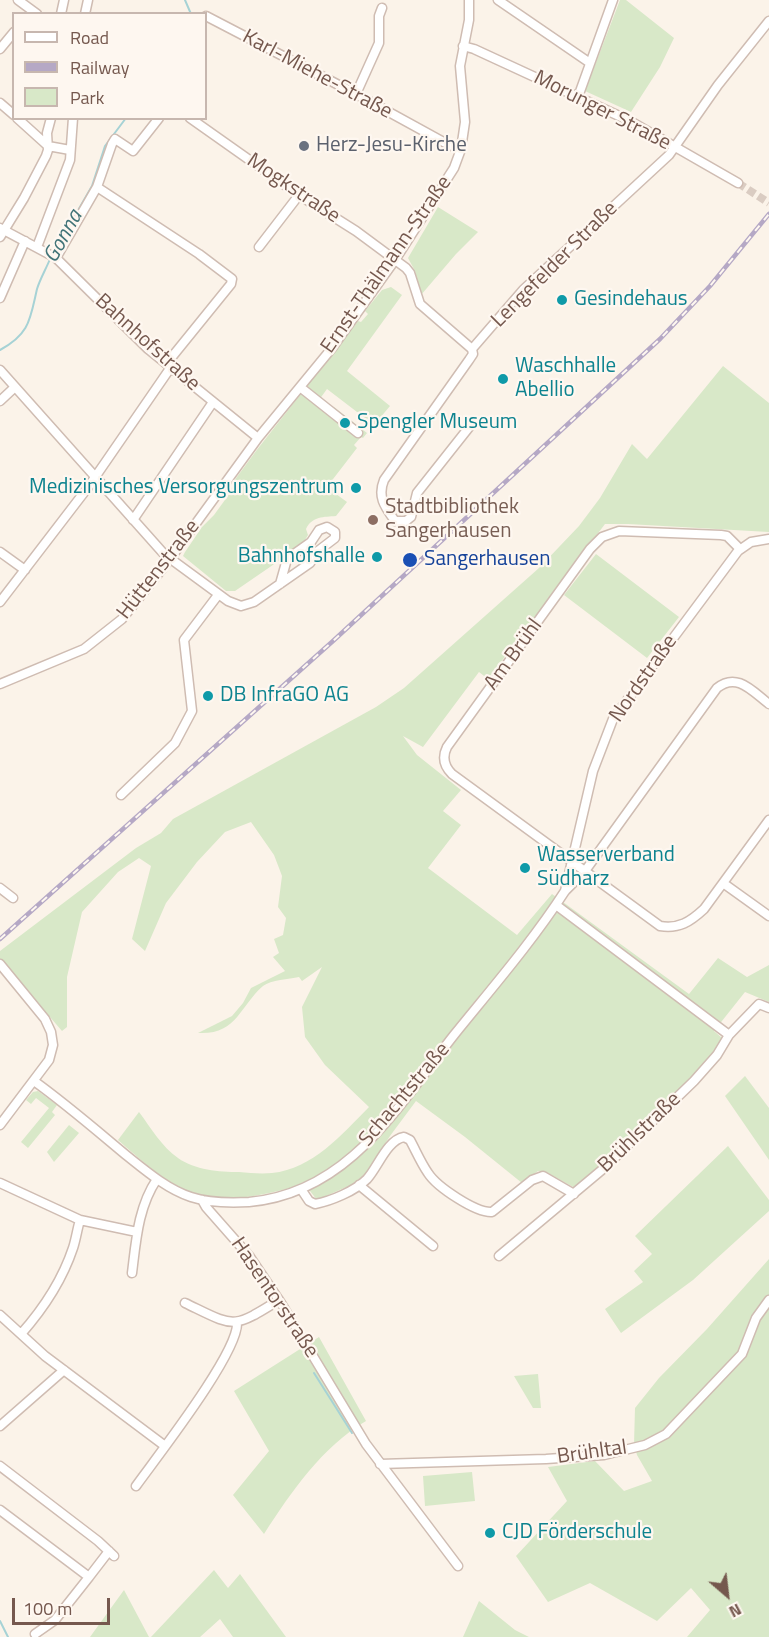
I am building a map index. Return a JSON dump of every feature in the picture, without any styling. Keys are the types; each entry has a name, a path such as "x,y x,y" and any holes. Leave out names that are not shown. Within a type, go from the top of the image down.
{"street":[{"path":"18,0 31,12"},
{"name":"Ernst-Thälmann-Straße","path":"258,438 336,342 395,260 454,168 461,149 465,122 460,66 469,20 469,0"},
{"path":"498,0 590,63"},
{"path":"578,97 613,0"},
{"path":"356,94 379,43 379,16 382,8"},
{"name":"Karl-Miehe-Straße","path":"207,17 449,145 461,149"},
{"name":"Lengefelder Straße","path":"474,421 417,493 411,517 406,521 395,521 382,501 383,483 469,360 472,349 524,290 675,147 712,94 769,21"},
{"path":"0,49 12,34"},
{"name":"Morunger Straße","path":"463,46 630,121 738,183"},
{"path":"0,103 12,113"},
{"path":"19,120 48,146 70,150"},
{"path":"1,231 24,198 46,156 47,133 50,120"},
{"path":"40,249 70,160 73,120"},
{"path":"55,258 97,187 112,144 116,139 133,151 157,120"},
{"name":"Mogkstraße","path":"193,120 299,195 327,211 409,271 420,304 472,349"},
{"path":"0,602 94,477 169,365 231,284 232,279 199,254 97,187"},
{"path":"259,247 299,195"},
{"name":"Bahnhofstraße","path":"1,231 55,258 148,349 258,438"},
{"path":"0,298 25,241"},
{"path":"0,370 170,559 235,605 254,603 305,567 312,562 318,551 335,538 336,533 327,527 320,529 311,542 287,559 280,584"},
{"path":"0,401 15,387"},
{"path":"300,387 358,433"},
{"path":"133,520 213,402"},
{"name":"Hüttenstraße","path":"0,684 66,658 94,643 132,608 258,438"},
{"name":"Am Brühl","path":"571,861 451,772 445,763 446,750 585,556 602,537 619,531 721,535 726,536 740,549"},
{"path":"740,549 751,542 769,539"},
{"name":"Nordstraße","path":"565,891 593,771 613,718 740,549"},
{"path":"0,552 25,570"},
{"path":"121,795 172,746 182,733 192,711 184,640 218,595"},
{"name":"Schachtstraße","path":"202,1200 230,1203 256,1201 302,1189 336,1170 369,1142 498,981 565,891 577,879 589,874 717,688 729,681 741,683 769,704"},
{"path":"571,861 651,921 660,926 672,928 684,925 704,909 769,820"},
{"path":"723,883 769,916"},
{"path":"0,888 13,898"},
{"path":"556,905 729,1035"},
{"path":"0,964 45,1020 52,1034 53,1045 51,1058 0,1125"},
{"name":"Brühlstraße","path":"499,1256 603,1169 694,1081 717,1055 729,1035 759,1004 769,1008"},
{"name":"Hasentorstraße","path":"34,1081 157,1179 184,1195 202,1200 249,1254 380,1464 458,1566"},
{"path":"302,1189 309,1201 315,1204 359,1185 371,1174 395,1141 404,1137 412,1143 429,1176 452,1195 485,1212 492,1212 531,1180 543,1176 573,1194"},
{"path":"132,1273 142,1212 157,1179"},
{"path":"0,1183 80,1220 137,1232"},
{"path":"359,1185 433,1246"},
{"path":"21,1334 43,1308 63,1274 74,1247 80,1220"},
{"path":"185,1304 226,1322 237,1322 251,1318 279,1299"},
{"name":"Brühltal","path":"380,1464 604,1455 645,1445 666,1434 742,1354 756,1318 769,1300"},
{"path":"0,1315 64,1370 165,1446"},
{"path":"136,1486 211,1381 237,1334 237,1322"},
{"path":"0,1426 64,1370"},
{"path":"0,1466 112,1553 89,1577 56,1620 35,1634"},
{"path":"0,1510 89,1577"}],"green space":[{"path":"620,0 626,0 674,38 660,67 631,112 585,91"},
{"path":"438,207 478,232 421,295 415,271 408,258"},
{"path":"391,287 402,295 347,371 390,406 374,425 327,389 319,400 333,409 334,407 367,433 354,445 357,448 330,483 336,494 347,502 336,516 319,518 312,522 306,529 308,535 302,545 235,591 226,591 183,556 185,552 230,493 234,481 256,451 358,321 361,322 368,314 365,311 382,290"},
{"path":"723,366 769,403 769,532 605,524 488,679 479,672 423,747 403,736 417,755 461,790 443,811 461,825 428,868 517,935 552,894 689,994 718,958 747,977 769,965 769,1002 745,992 714,1031 722,1038 701,1068 616,1152 575,1188 548,1173 538,1171 522,1183 416,1101 366,1173 353,1184 317,1200 303,1182 297,1186 262,1194 229,1198 197,1194 164,1178 118,1140 139,1112 167,1148 185,1162 215,1171 272,1173 301,1165 326,1149 369,1107 325,1065 305,1037 302,1007 322,967 302,981 299,977 266,984 229,1025 211,1032 198,1033 232,1016 243,1003 251,988 285,971 273,957 279,953 274,939 283,935 286,918 278,907 282,876 274,855 251,822 225,832 197,862 166,903 145,951 132,939 151,866 139,858 118,872 82,912 67,977 67,1027 62,1031 0,959 0,951 136,848 161,833 173,819 376,707 404,688 539,568 579,526 600,498 632,444 647,459"},
{"path":"596,554 679,617 647,658 564,595"},
{"path":"745,1076 769,1108 769,1160 725,1096"},
{"path":"38,1091 57,1105 52,1112 55,1115 28,1148 21,1142 49,1108 36,1098 31,1104 26,1100 33,1092"},
{"path":"69,1125 79,1133 54,1162 47,1152"},
{"path":"728,1146 769,1200 769,1211 693,1280 621,1333 605,1309 643,1282 634,1271 652,1254 635,1236"},
{"path":"769,1259 769,1637 687,1637 710,1610 691,1588 657,1621 590,1583 548,1602 516,1556 567,1501 548,1467 595,1461 624,1491 652,1481 637,1455 634,1444 635,1408 659,1378 707,1329"},
{"path":"319,1337 366,1421 335,1444 322,1457 285,1502 264,1534 233,1495 269,1451 234,1391"},
{"path":"538,1374 541,1408 533,1408 514,1376"},
{"path":"472,1472 475,1501 425,1506 423,1476"},
{"path":"214,1570 228,1588 240,1574 286,1637 233,1637 220,1619 200,1637 151,1637"},
{"path":"124,1590 149,1637 90,1637"},
{"path":"479,1601 515,1630 529,1637 463,1637"}],"waterway":[{"name":"Gonna","path":"185,0 190,12"},
{"name":"Gonna","path":"53,254 92,186 105,146 124,120"},
{"name":"Gonna","path":"0,350 17,338 27,325 38,285 50,259"},
{"path":"314,1373 352,1433"},
{"name":"Gonna","path":"0,1621 8,1637"}],"tunnel":[{"path":"738,183 769,203"}],"railway":[{"path":"0,939 333,641 660,339 710,286 769,214"}],"place":[{"name":"Herz-Jesu-Kirche","path":"304,146"},
{"name":"Gesindehaus","path":"562,300"},
{"name":"Waschhalle Abellio","path":"503,379"},
{"name":"Spengler Museum","path":"345,423"},
{"name":"Medizinisches Versorgungszentrum","path":"356,488"},
{"name":"Stadtbibliothek Sangerhausen","path":"373,520"},
{"name":"Bahnhofshalle","path":"377,557"},
{"name":"Sangerhausen","path":"410,560"},
{"name":"DB InfraGO AG","path":"208,696"},
{"name":"Wasserverband Südharz","path":"525,868"},
{"name":"CJD Förderschule","path":"490,1533"}]}
